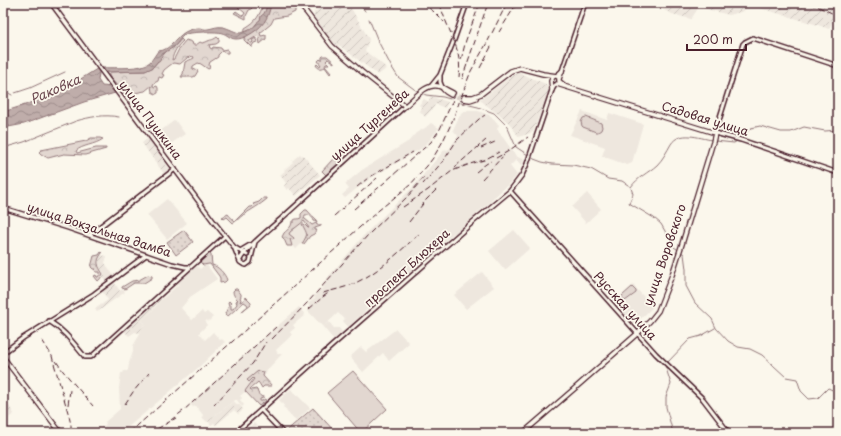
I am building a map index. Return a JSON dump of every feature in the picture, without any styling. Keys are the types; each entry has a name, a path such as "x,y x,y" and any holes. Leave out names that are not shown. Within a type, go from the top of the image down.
{"main road":[{"name":"улица Пушкина","path":"51,3 234,247 240,260"},
{"path":"298,3 332,46 405,106"},
{"name":"улица Тургенева","path":"242,256 255,242 320,185 405,106 430,86 440,75 467,3"},
{"path":"552,90 562,72 585,3"},
{"name":"улица Воровского","path":"523,433 638,333 658,311 680,249 744,43 753,38 838,66"},
{"path":"463,98 473,97 485,92 511,70 516,68 524,68 558,77 556,82"},
{"path":"554,76 562,72"},
{"path":"543,74 556,82"},
{"path":"440,75 442,87"},
{"path":"554,76 556,82"},
{"name":"Садовая улица","path":"556,82 838,173"},
{"path":"430,86 442,87 452,94"},
{"name":"проспект Блюхера","path":"235,433 510,190 522,175 529,159 552,90"},
{"path":"89,235 175,169"},
{"name":"Русская улица","path":"510,190 666,364 703,399 729,433"},
{"name":"улица Вокзальная дамба","path":"3,208 89,235 146,255 190,267"},
{"path":"49,322 56,325 63,331 85,357 90,357 225,236"},
{"path":"250,259 247,255 242,256 240,260 242,264 248,264 250,259 255,242"},
{"name":"улица Тургенева","path":"240,251 255,242"},
{"name":"улица Пушкина","path":"234,247 247,255"},
{"path":"3,353 17,342 94,294 146,255"},
{"path":"3,357 61,433"},
{"path":"261,410 282,433"}],"shaded area":[{"path":"329,3 348,3 369,39 365,51 387,68 378,75 340,46 334,44 314,17 314,12"},
{"path":"650,3 747,3 744,11 729,15 699,7 691,19 672,14"},
{"path":"753,3 838,3 838,8 829,29 763,9"},
{"path":"517,72 546,84 549,90 533,132 519,137 509,123 480,100"},
{"path":"430,96 448,102 445,108 435,104 425,117 420,111 422,108 419,105 424,99 429,102"},
{"path":"478,111 489,115 499,125 497,129 516,156 524,160 521,166 516,160 510,166 517,175 491,200 492,201 455,234 454,233 436,248 434,247 429,251 426,254 428,257 376,303 374,302 348,327 343,321 345,319 338,313 323,327 307,310 310,307 308,304 315,298 314,296 325,285 323,283 365,234 413,187 445,149 449,149 458,136 453,130 462,112"},
{"path":"582,111 607,120 609,113 643,124 632,163 627,165 602,156 605,147 570,135"},
{"path":"175,120 185,134 169,145 159,132"},
{"path":"431,123 439,128 422,148 371,178 345,198 342,195 349,189 345,184 362,170 409,141 416,133"},
{"path":"148,138 170,169 164,174 142,143"},
{"path":"300,154 302,156 303,155 320,175 296,196 289,188 287,190 284,186 286,183 280,175"},
{"path":"587,193 601,209 586,223 572,207"},
{"path":"167,199 187,223 167,239 147,215"},
{"path":"299,221 311,234 296,249 284,236"},
{"path":"514,230 530,248 505,270 489,251"},
{"path":"100,255 107,256 105,263 114,276 106,282 102,276 104,274 98,265"},
{"path":"206,264 217,279 190,297 181,308 192,320 202,311 204,314 207,312 213,317 208,322 207,320 205,322 207,325 199,333 205,340 213,332 220,340 222,339 225,342 199,367 121,433 95,433 120,409 119,388 121,373 128,370 133,352 133,346 145,323 142,321 143,319 179,284 178,283 186,276 185,275 197,266 200,269"},
{"path":"482,272 494,287 466,309 454,295"},
{"path":"114,282 120,291 123,289 125,292 97,312 95,309 108,300 102,291"},
{"path":"633,285 653,307 634,325 614,302"},
{"path":"159,297 161,300 143,319 142,321 145,323 139,333 135,332 129,336 124,331"},
{"path":"299,307 305,315 293,325 295,328 290,332 292,335 276,350 278,354 282,354 267,370 266,374 240,396 242,398 240,400 244,405 242,407 237,400 235,400 207,422 202,417 203,415 196,406 193,407 190,404"},
{"path":"329,322 334,328 339,328 342,332 334,340 323,327"},
{"path":"396,329 409,343 389,361 383,353 363,372 350,357 361,347 366,352"},
{"path":"291,389 310,408 296,421 286,411 287,410 283,407 284,405 279,400"},
{"path":"234,401 243,409 241,412 238,414 234,410 216,425 214,423 211,425 208,421"},
{"path":"8,404 14,414 3,422 3,407"},
{"path":"254,423 263,433 242,433"}],"green space":[{"path":"243,3 248,3 250,5 253,3 258,3 253,5 251,8 252,9 249,10 246,19 234,13 236,11 243,16 245,13 238,7"},
{"path":"264,3 290,3 295,9 295,12 287,16 274,18 271,24 260,33 261,36 266,35 266,39 260,44 257,36 249,41 252,43 252,40 256,38 257,42 254,43 252,48 244,40 245,28 257,18"},
{"path":"217,37 219,42 209,45 210,48 221,48 222,50 227,49 228,53 222,51 218,57 210,62 210,68 208,69 198,63 193,66 193,69 198,71 195,76 181,77 185,62 194,58 193,56 187,58 180,64 173,63 164,70 162,74 164,75 162,78 159,77 158,81 153,85 154,87 157,86 158,93 156,94 152,92 151,86 145,91 129,94 130,104 127,97 122,94 125,90 121,89 123,86 116,84 107,72 145,71 153,67 166,52 181,39 183,41 176,49 172,60 186,40 192,42 193,45 196,45 200,42 206,42"},
{"path":"323,56 327,56 334,62 328,59 326,61 329,64 326,64 325,66 331,73 330,74 325,67 320,68 316,65 321,65 318,61 320,59 322,60"},
{"path":"586,117 601,123 601,130 596,132 583,127 581,122 583,118"},
{"path":"91,138 103,139 79,149 76,151 77,153 96,148 106,149 85,155 64,154 48,158 39,152 41,150 86,141"},
{"path":"333,159 341,162 326,175 322,171"},
{"path":"263,198 267,199 233,223 227,217 224,219 222,217 228,214 235,221 249,207 252,207 254,205 253,204 259,202"},
{"path":"307,210 317,222 308,215 305,215 304,218 312,225 316,223 317,225 321,226 315,228 315,230 317,230 314,234 310,236 304,244 302,244 306,234 302,224 309,228 304,221 290,232 289,234 294,238 293,240 290,239 292,246 287,246 282,237 283,234 290,227 292,222 294,222 294,220 301,218 301,214"},
{"path":"184,230 193,242 176,255 167,242"},
{"path":"101,252 102,253 98,259 98,264 103,274 98,281 94,276 96,275 98,277 100,272 96,272 96,269 91,267 94,256 99,255"},
{"path":"209,253 211,255 212,265 217,267 223,273 227,280 225,282 220,283 219,276 210,264 203,265 201,263 200,261 203,256"},
{"path":"148,275 152,276 152,278 144,283 134,283 125,289 122,288 132,281 139,280"},
{"path":"632,287 636,293 625,301 622,296"},
{"path":"237,289 241,294 240,302 246,297 251,304 241,312 248,306 244,302 228,316 226,316 225,313 229,306 228,302 229,301 231,303 231,309 233,309 237,304 236,301 238,300 234,296 233,292"},
{"path":"258,371 264,372 263,376 272,386 264,386 262,388 258,382 250,389 256,389 260,396 264,396 260,399 260,401 265,399 266,401 259,406 245,391 254,379 253,378 249,382 247,380"},
{"path":"353,371 387,409 361,433 327,393"},
{"path":"313,408 336,433 285,432"}],"water":[{"path":"267,3 271,3 269,14 261,26 252,33 239,39 234,39 220,32 189,33 184,35 174,47 164,53 160,61 158,61 152,68 145,71 106,72 103,68 135,67 146,65 158,51 167,48 185,32 194,29 221,27 242,33 253,27 260,20 261,16 265,12"},
{"path":"100,67 98,80 102,86 113,87 115,93 84,102 24,124 3,128 3,112 25,105 71,85"}],"waterway":[{"path":"359,3 365,11"},
{"path":"369,19 378,41 398,77 419,92"},
{"name":"Раковка","path":"15,93 65,72"},
{"path":"3,90 12,95"},
{"path":"422,93 450,99"},
{"path":"461,103 494,113 507,126 516,147 534,159 552,164 573,165 591,169 608,179 622,181 631,187 657,165 671,144 679,137 690,136 712,140"},
{"path":"3,148 24,142 76,121 102,116 119,117"},
{"path":"740,139 751,128 760,126 781,132 791,132 804,127 825,131 838,130"},
{"path":"715,141 734,143 737,141"},
{"path":"631,188 633,194 629,203 661,224 674,247 684,254 686,286 695,303 712,319 716,328 728,341 738,347 750,349 762,355 786,377 797,379 801,391 809,399 818,398 828,388 838,393"},
{"path":"667,363 690,339 701,336 715,328"},
{"path":"665,365 671,384 666,397 666,407 673,433"}],"tunnel":[{"path":"453,93 464,97"},
{"path":"451,95 463,99"}],"railway":[{"path":"422,3 444,22"},
{"path":"440,3 459,57 459,77"},
{"path":"461,60 466,40 480,3"},
{"path":"462,79 488,3"},
{"path":"129,433 379,210 410,185 427,166 443,141 471,71 507,3"},
{"path":"499,32 517,3"},
{"path":"722,3 724,8"},
{"path":"810,3 834,14"},
{"path":"480,68 492,45"},
{"path":"354,209 431,142 440,129 453,100"},
{"path":"423,184 444,160 457,140 485,115"},
{"path":"496,158 528,137"},
{"path":"455,167 486,140"},
{"path":"481,148 495,142"},
{"path":"357,187 368,178 413,152"},
{"path":"403,207 452,171 484,160 499,152"},
{"path":"482,179 504,155"},
{"path":"476,172 491,161"},
{"path":"272,339 309,301 368,235 408,196 425,176"},
{"path":"334,216 377,178"},
{"path":"409,222 426,200 437,189"},
{"path":"323,293 350,285 371,274 388,262 419,234"},
{"path":"309,309 330,292"},
{"path":"171,420 183,411 276,327"},
{"path":"42,340 52,356 69,416 71,433"},
{"path":"214,405 253,363 266,342"},
{"path":"56,361 93,406"},
{"path":"125,404 149,373"},
{"path":"68,405 70,390"},
{"path":"157,429 176,418"}]}
